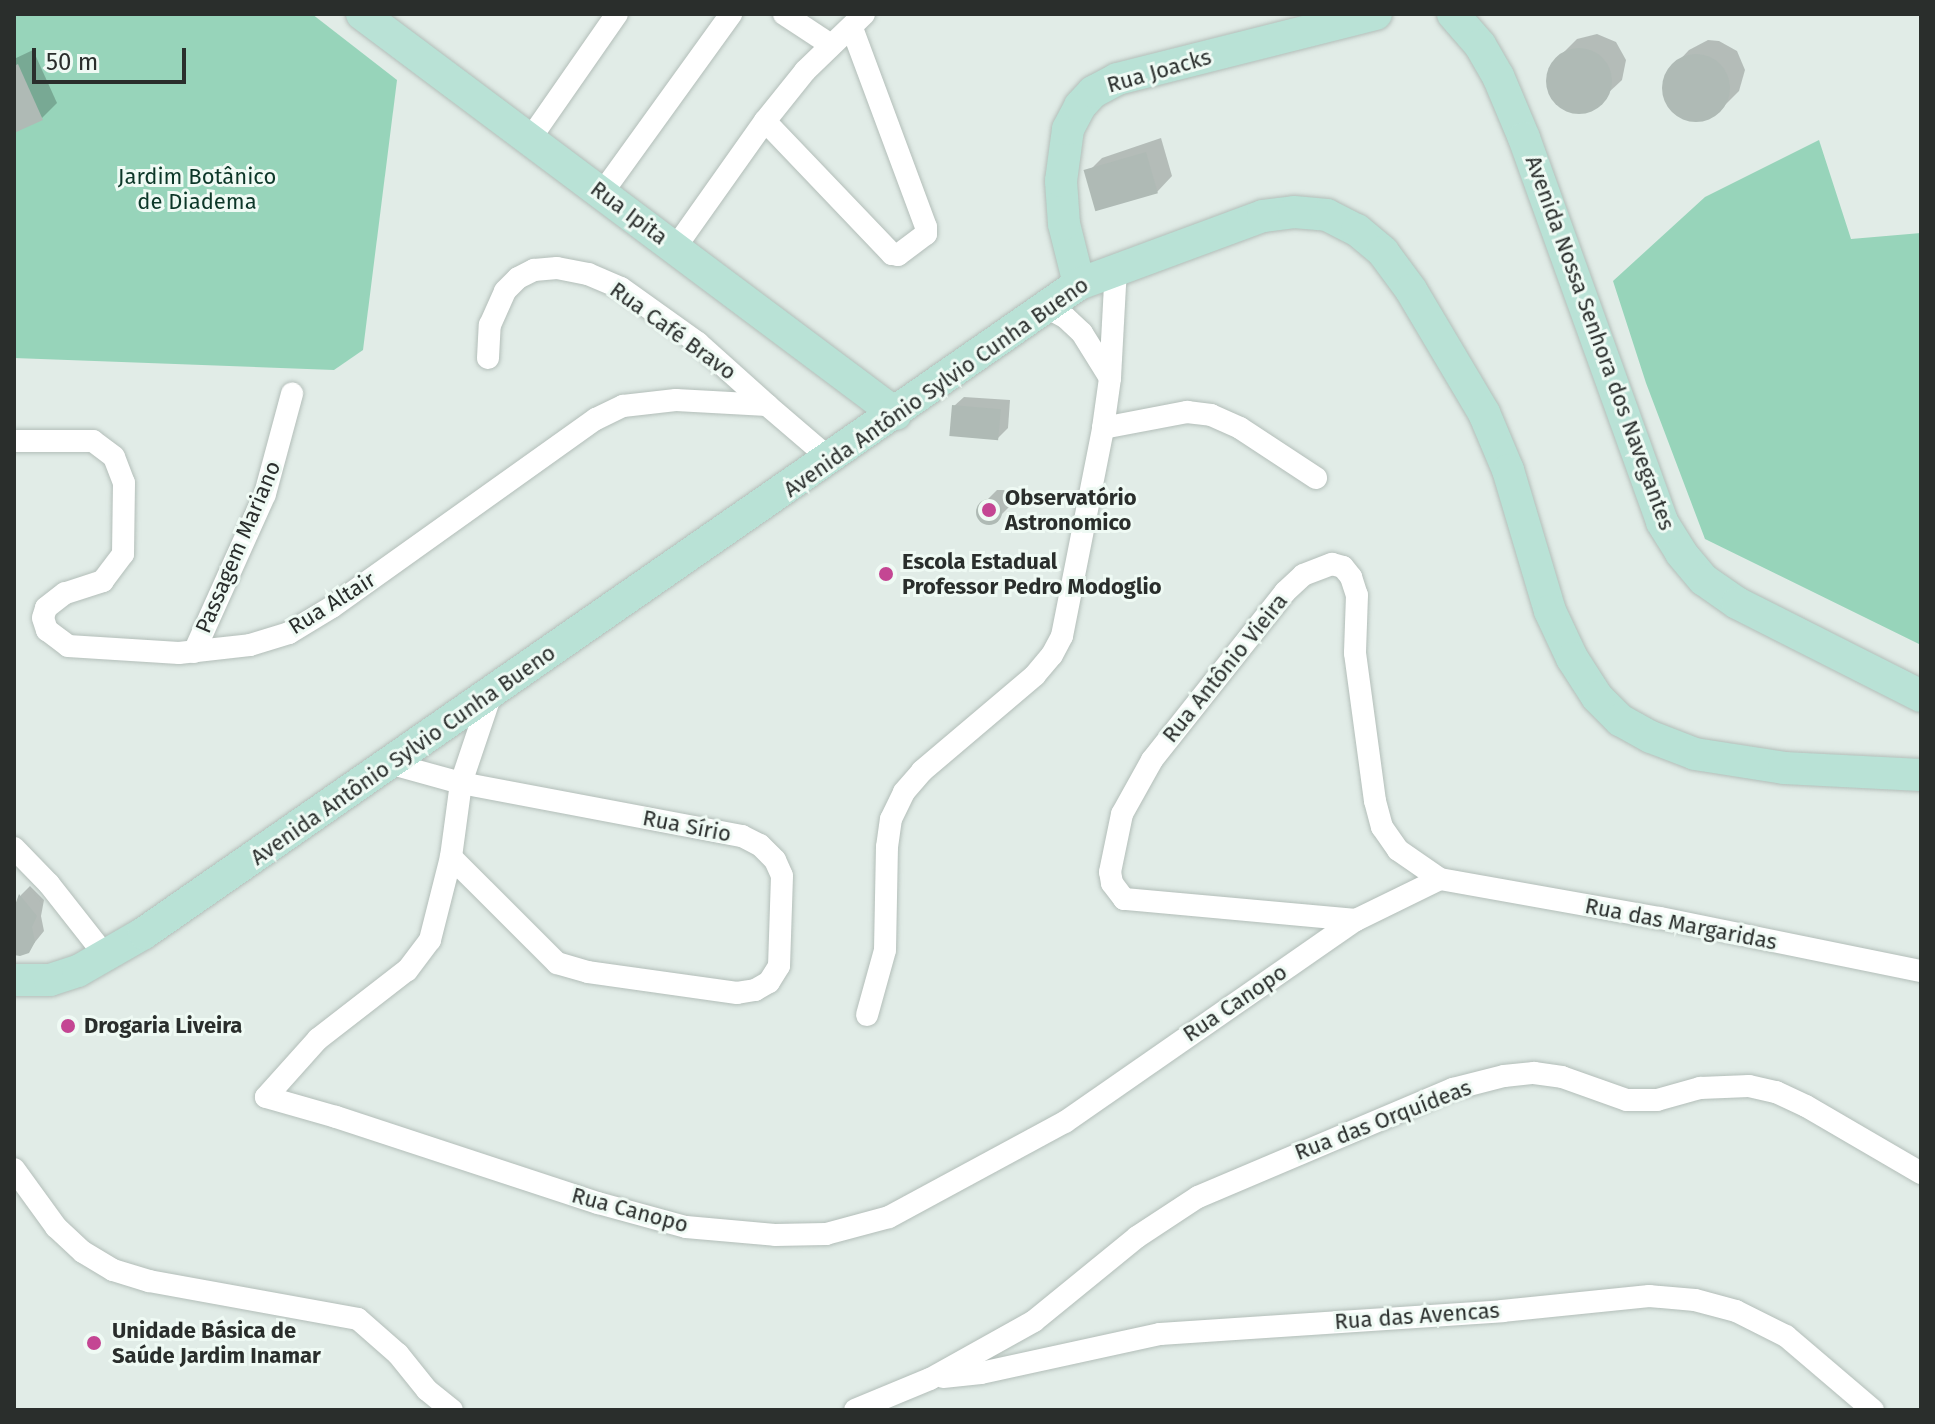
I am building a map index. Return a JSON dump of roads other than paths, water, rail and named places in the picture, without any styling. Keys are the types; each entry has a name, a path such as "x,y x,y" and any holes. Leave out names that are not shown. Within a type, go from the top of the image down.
{"main road":[{"name":"Rua Ipita","path":"362,14 896,414"},
{"name":"Rua Joacks","path":"1079,284 1064,224 1061,181 1068,129 1080,106 1093,92 1117,79 1376,14"},
{"name":"Avenida Nossa Senhora dos Navegantes","path":"1453,14 1480,45 1508,101 1662,522 1681,553 1704,580 1737,603 1921,696"},
{"name":"Avenida Antônio Sylvio Cunha Bueno","path":"14,981 50,980 78,971 144,933 392,764 430,733 896,414 1079,284 1263,216 1294,212 1327,215 1357,230 1383,252 1411,290 1484,413 1508,470 1550,611 1572,658 1597,697 1620,720 1651,737 1695,754 1784,768 1921,775"}],"street":[{"path":"530,139 617,14"},
{"path":"602,193 731,14"},
{"path":"784,14 831,45"},
{"path":"675,248 765,121 831,45 858,21 926,234 898,255 892,254 765,121"},
{"name":"Rua Café Bravo","path":"488,358 490,325 505,291 518,278 534,270 557,268 588,274 621,288 698,343 767,405"},
{"path":"867,1015 885,950 887,847 891,819 904,792 922,771 1035,675 1052,655 1062,636 1103,428 1110,378 1116,268"},
{"path":"1048,308 1065,317 1082,333 1110,378"},
{"name":"Passagem Mariano","path":"194,652 265,494 292,394"},
{"name":"Rua Altair","path":"14,441 93,441 114,457 124,483 123,554 103,581 65,593 46,608 43,618 47,630 68,646 194,652 250,645 289,633 332,607 596,419 623,406 676,400 767,405"},
{"path":"767,405 830,459"},
{"path":"1103,428 1187,412 1211,415 1240,428 1316,478"},
{"name":"Rua Antônio Vieira","path":"1356,920 1124,899 1112,883 1110,872 1122,814 1133,788 1285,592 1303,575 1332,564 1343,567 1351,577 1357,595 1358,680 1382,827 1398,850 1440,879"},
{"name":"Rua Canopo","path":"491,694 461,783 451,857 430,940 407,970 318,1039 266,1097 612,1207 686,1227 775,1235 826,1234 889,1217 1065,1122 1356,920 1440,879"},
{"name":"Rua Sírio","path":"392,764 461,783 742,836 760,845 775,860 782,876 779,966 769,982 755,990 737,993 588,972 557,963 451,857"},
{"path":"14,848 49,884 104,954"},
{"name":"Rua das Margaridas","path":"1440,879 1660,918 1921,971"},
{"name":"Rua das Orquídeas","path":"930,1379 1034,1321 1137,1237 1198,1197 1453,1089 1504,1076 1534,1073 1562,1077 1627,1100 1657,1100 1700,1088 1749,1086 1776,1092 1806,1106 1921,1173"},
{"path":"14,1169 56,1227 83,1252 113,1270 149,1281 358,1319 398,1354 427,1390 452,1410"},
{"name":"Rua das Avencas","path":"930,1379 981,1373 1160,1334 1502,1311 1649,1296 1695,1300 1736,1311 1786,1336 1873,1410"},
{"path":"855,1410 930,1379"}],"place":[{"name":"Observatório Astronomico","path":"989,510"},
{"name":"Escola Estadual Professor Pedro Modoglio","path":"886,574"},
{"name":"Drogaria Liveira","path":"68,1026"},
{"name":"Unidade Básica de Saúde Jardim Inamar","path":"94,1343"}],"park label":[{"name":"Jardim Botânico de Diadema","path":"197,188"}]}
